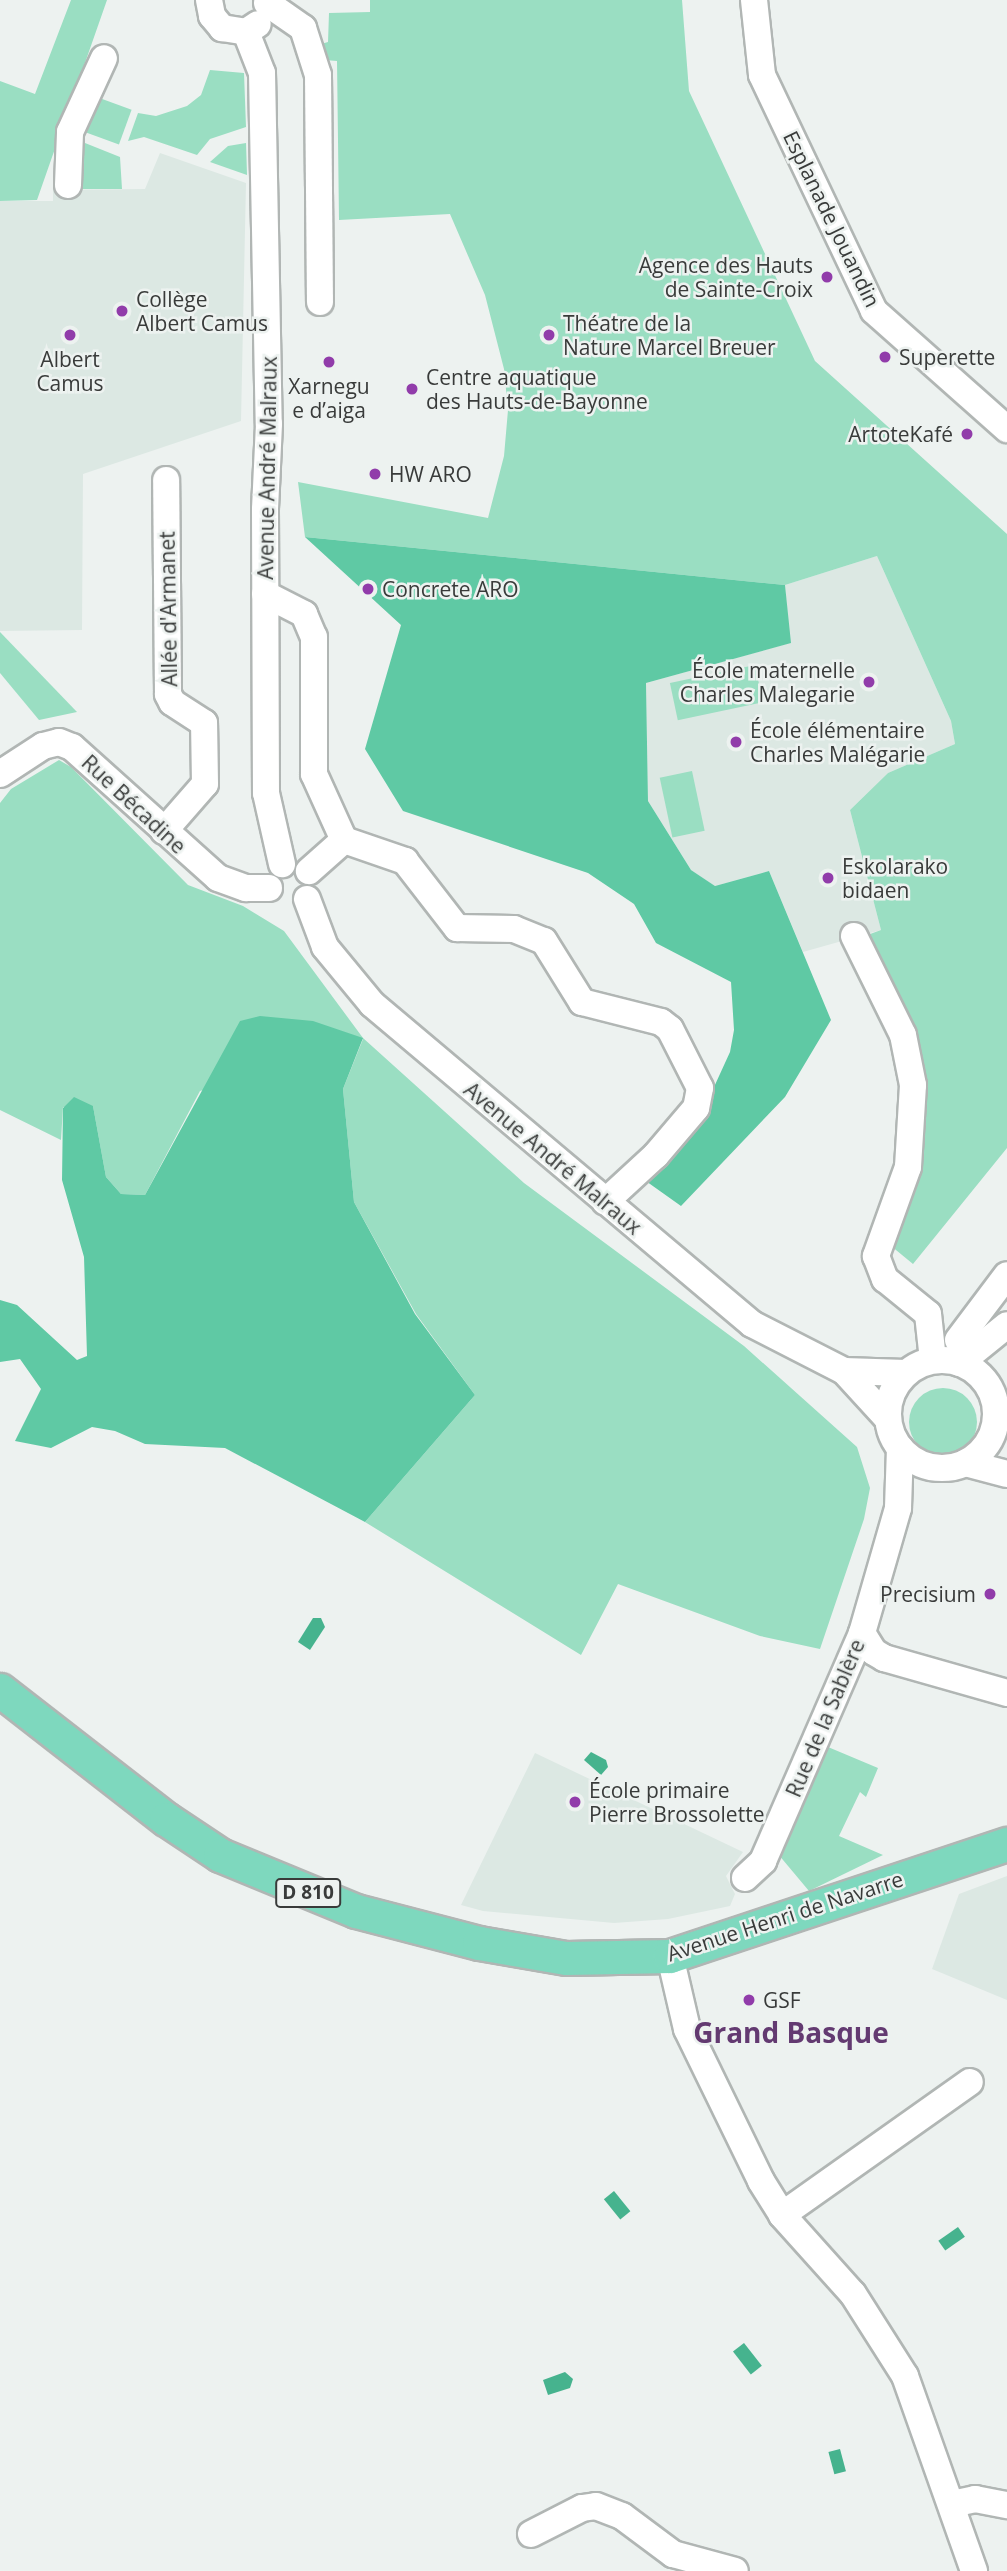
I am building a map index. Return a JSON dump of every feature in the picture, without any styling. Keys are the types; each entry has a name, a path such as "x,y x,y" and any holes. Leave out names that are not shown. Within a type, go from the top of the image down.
{"main road":[{"name":"Avenue Henri de Navarre","path":"0,1690 166,1819 220,1855 286,1885 356,1911 479,1943 566,1958 670,1956 1007,1844"}],"street":[{"path":"208,0 216,23 233,33 246,32 261,21 267,2 303,28 318,75 320,302"},
{"name":"Esplanade Jouandin","path":"754,0 762,75 874,311 1007,429"},
{"name":"Avenue André Malraux","path":"246,32 262,73 269,411 264,594 267,793 282,864"},
{"path":"68,185 70,132 104,58"},
{"name":"Allée d'Armanet","path":"164,831 205,784 204,723 172,702 168,694 166,480"},
{"path":"264,594 291,605 312,625 314,774 344,840 405,861 457,928 514,929 544,941 582,1002 661,1022 670,1029 700,1088 696,1108 656,1156 605,1202"},
{"name":"Rue Bécadine","path":"0,774 43,746 60,742 72,747 218,878 246,888 270,888"},
{"path":"309,871 344,840"},
{"path":"295,862 309,871 313,882 299,903 273,897 270,888 272,874 282,864 295,862"},
{"name":"Avenue André Malraux","path":"299,903 316,931 372,1004 752,1324 844,1371 888,1419"},
{"path":"854,936 903,1035 913,1085 908,1167 876,1256 885,1279 928,1314 933,1360"},
{"path":"959,1351 1007,1275"},
{"path":"1004,1330 906,1373 889,1402 888,1419 900,1448 919,1462 1007,1474"},
{"path":"989,1388 1004,1330"},
{"path":"898,1508 987,1444 994,1430 996,1407 989,1388 959,1351"},
{"name":"Avenue André Malraux","path":"844,1371 906,1373"},
{"path":"994,1430 1007,1454"},
{"name":"Rue de la Sablère","path":"745,1878 763,1861 862,1633 898,1508 900,1448"},
{"path":"862,1633 874,1652 884,1658 1007,1693"},
{"path":"670,1956 687,2029 782,2215 853,2294 881,2334 905,2376 974,2571"},
{"path":"782,2215 970,2082"},
{"path":"952,2504 975,2499 1007,2505"},
{"path":"531,2534 582,2508 596,2506 622,2516 673,2554 734,2571"}],"shaded area":[{"path":"71,0 107,0 37,200 0,201 0,81 35,94"},
{"path":"370,0 682,0 689,91 815,361 1007,534 1007,1148 913,1264 885,1241 918,1123 862,937 881,930 850,810 888,773 955,744 951,721 877,556 785,585 305,537 298,482 488,518 504,456 508,410 504,369 485,295 450,214 339,220 337,61 325,60 321,44 328,42 329,13 370,12"},
{"path":"210,70 244,73 246,127 210,139 197,155 144,137 128,141 138,113 156,116 187,106 201,95"},
{"path":"94,96 132,110 119,144 81,131"},
{"path":"85,143 120,157 122,189 82,189 80,145"},
{"path":"246,143 247,175 210,162 228,146"},
{"name":"Collège Albert Camus","path":"160,153 246,183 241,421 83,474 82,630 0,631 0,201 53,201 53,190 145,189"},
{"path":"305,537 785,585 791,643 646,683 648,801 691,870 715,886 769,871 831,1020 785,1097 681,1206 643,1179 693,1133 730,1052 734,1030 731,982 656,943 634,904 588,873 403,811 365,749 401,625"},
{"name":"École élémentaire Charles Malégarie","path":"877,556 951,721 955,744 888,773 850,810 881,930 803,952 769,871 715,886 691,870 648,801 646,683 790,643 785,585"},
{"path":"0,632 77,712 39,720 0,673"},
{"path":"755,665 763,702 678,720 670,683"},
{"path":"59,760 71,767 188,885 243,906 284,931 363,1038 524,1183 744,1346 857,1447 870,1488 864,1519 820,1649 760,1636 618,1584 581,1655 365,1522 475,1395 416,1314 354,1202 343,1089 363,1039 200,1091 145,1195 121,1194 106,1177 93,1106 63,1107 61,1140 0,1110 0,803 11,789"},
{"path":"692,771 705,831 672,838 660,778"},
{"path":"260,1016 313,1021 363,1038 343,1089 354,1202 415,1314 475,1395 365,1522 225,1448 145,1444 115,1431 92,1427 51,1448 15,1441 41,1389 20,1359 0,1362 0,1300 17,1305 77,1360 87,1356 84,1257 62,1180 63,1108 74,1097 93,1106 106,1177 121,1194 145,1195 240,1021"},
{"path":"936,1388 950,1388 962,1393 972,1403 977,1422 972,1441 962,1451 950,1456 936,1456 924,1451 914,1441 909,1429 909,1415 914,1403 924,1393"},
{"path":"313,1618 321,1618 325,1627 310,1650 298,1642"},
{"path":"828,1747 878,1768 866,1797 860,1792 839,1836 883,1855 809,1891 778,1854"},
{"path":"591,1752 606,1760 608,1767 601,1775 584,1760"},
{"name":"École primaire Pierre Brossolette","path":"535,1753 743,1852 726,1876 735,1894 730,1906 668,1919 614,1923 483,1911 461,1905"},
{"path":"1007,1876 1007,2000 932,1969 959,1894"},
{"path":"614,2191 630,2211 620,2219 604,2199"},
{"path":"958,2227 965,2237 945,2251 938,2241"},
{"path":"744,2343 762,2366 751,2374 733,2352"},
{"path":"565,2372 573,2379 570,2388 548,2395 543,2380"},
{"path":"840,2449 846,2471 834,2474 828,2452"}],"place":[{"name":"Agence des Hauts de Sainte-Croix","path":"827,277"},
{"name":"Collège Albert Camus","path":"122,311"},
{"name":"Albert Camus","path":"70,335"},
{"name":"Théatre de la Nature Marcel Breuer","path":"549,335"},
{"name":"Superette","path":"885,357"},
{"name":"Xarnegu e d’aiga","path":"329,362"},
{"name":"Centre aquatique des Hauts-de-Bayonne","path":"412,389"},
{"name":"ArtoteKafé","path":"967,434"},
{"name":"HW ARO","path":"375,474"},
{"name":"Concrete ARO","path":"368,589"},
{"name":"École maternelle Charles Malegarie","path":"869,682"},
{"name":"École élémentaire Charles Malégarie","path":"736,742"},
{"name":"Eskolarako bidaen","path":"828,878"},
{"name":"Precisium","path":"990,1594"},
{"name":"École primaire Pierre Brossolette","path":"575,1802"},
{"name":"GSF","path":"749,2000"}],"district":[{"name":"Grand Basque","path":"791,2032"}]}
